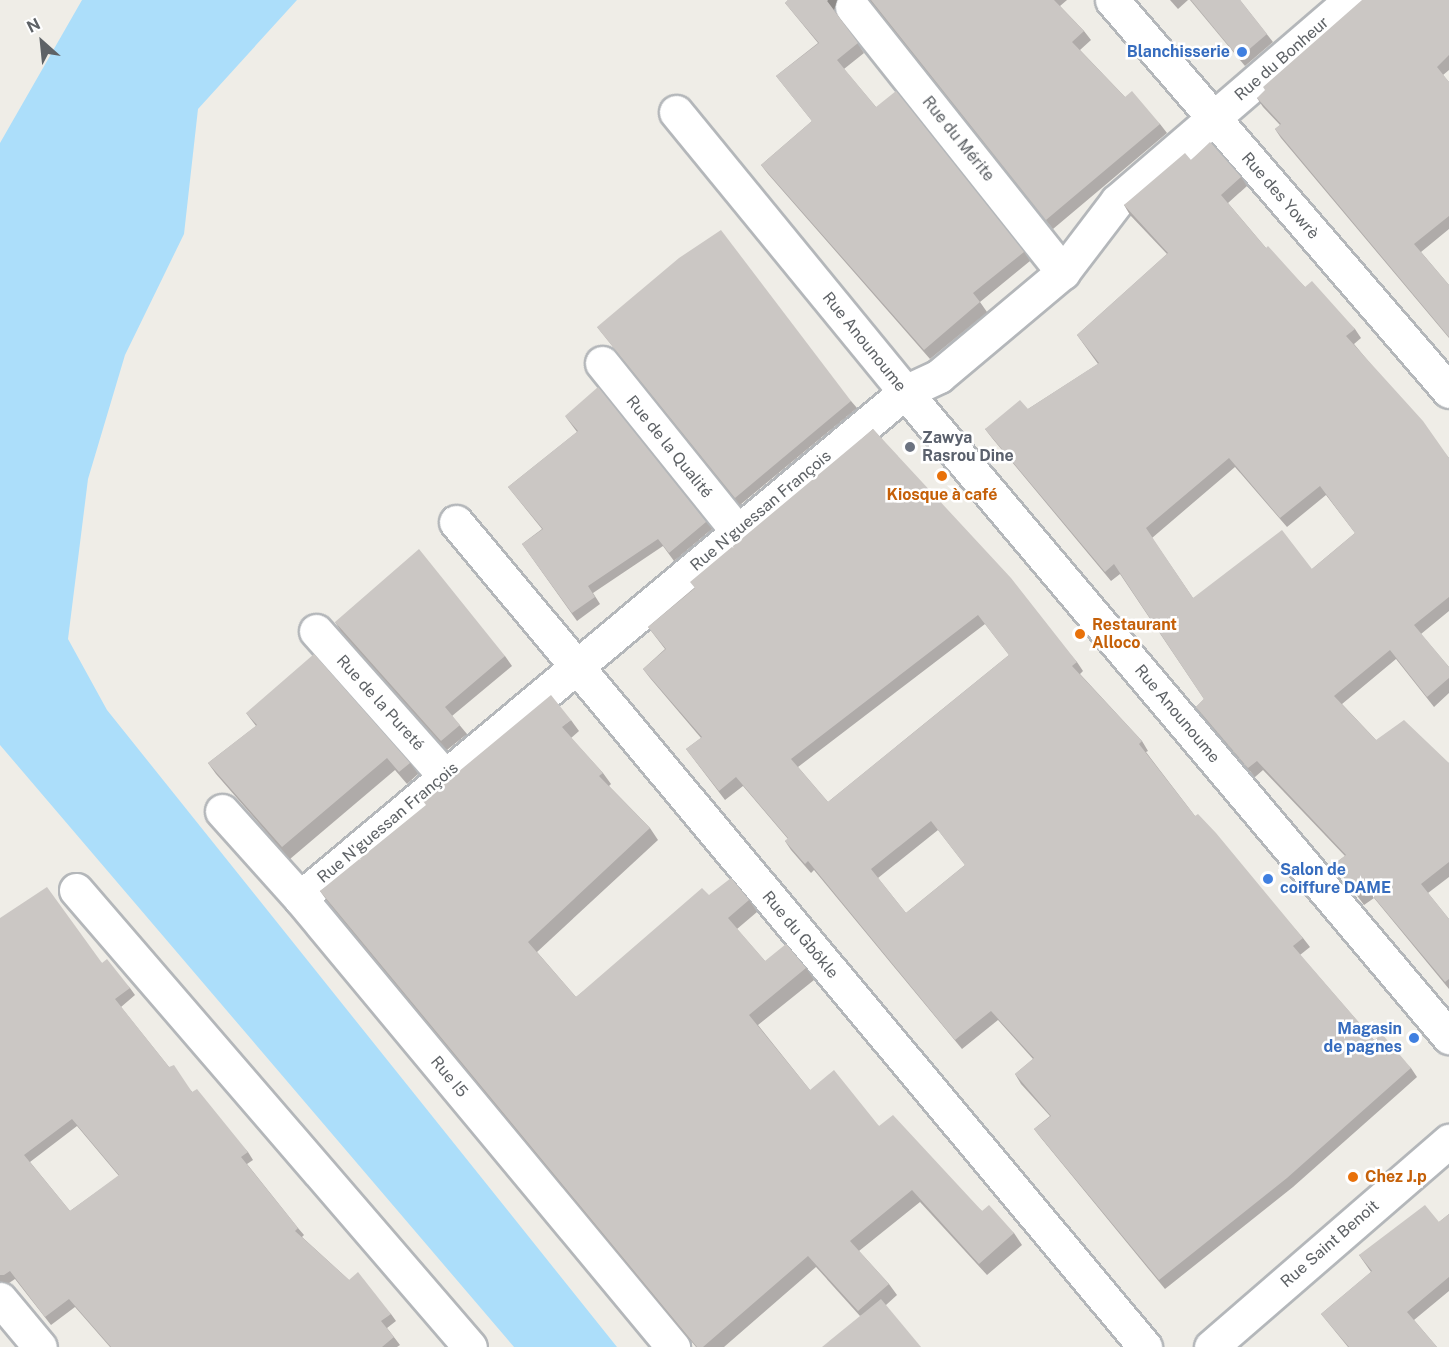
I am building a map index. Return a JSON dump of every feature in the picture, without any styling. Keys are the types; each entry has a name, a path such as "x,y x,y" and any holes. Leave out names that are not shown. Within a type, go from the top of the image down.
{"street":[{"name":"Rue des Yowrè","path":"1112,0 1449,391"},
{"name":"Rue du Bonheur","path":"1214,119 1351,0"},
{"name":"Rue du Mérite","path":"852,7 1063,272"},
{"name":"Rue Anounoume","path":"676,112 905,392 1449,1037"},
{"name":"Rue N'guessan François","path":"300,898 444,775 905,392 939,376 1063,272 1117,201 1214,119"},
{"name":"Rue de la Qualité","path":"602,363 737,531"},
{"name":"Rue du Gbôkle","path":"456,522 1145,1347"},
{"name":"Rue de la Pureté","path":"316,631 444,775"},
{"name":"Rue I5","path":"222,811 300,898 673,1347"},
{"path":"76,890 470,1347"},
{"name":"Rue Saint Benoit","path":"1210,1347 1449,1141"},
{"path":"0,1299 40,1347"}],"water":[{"path":"82,0 297,0 198,109 184,234 125,355 88,479 68,639 107,710 617,1347 514,1347 0,745 0,143"}],"building":[{"path":"788,0 828,0 858,43 837,60 876,107 896,91 1024,252 973,293 980,302 924,350 761,165 812,121 776,76 819,43 785,3"},
{"path":"871,0 1054,0 1084,31 1072,42 1125,97 1132,91 1160,124 1046,220"},
{"path":"1191,0 1240,0 1267,34 1239,58"},
{"path":"1362,0 1449,0 1449,55 1437,67 1449,82 1449,216 1414,244 1449,285 1449,337 1275,129 1281,124 1257,98 1265,90 1263,87"},
{"path":"1210,142 1241,177 1221,195 1266,248 1268,246 1305,287 1312,281 1355,329 1346,336 1423,421 1449,458 1449,597 1414,625 1449,667 1449,678 1427,697 1390,650 1334,696 1376,740 1404,720 1449,763 1449,862 1421,884 1449,919 1449,979 1445,982 1367,889 1358,896 1334,864 1346,855 1257,761 1248,768 1196,707 1204,699 1114,564 1105,572 985,429 1020,400 1028,409 1099,363 1077,335 1168,253 1124,205 1185,153 1191,160","holes":["1229,458 1280,518 1320,486 1355,533 1312,569 1282,530 1193,598 1146,528"]},
{"path":"721,230 851,401 735,498 597,327 679,258"},
{"path":"598,387 706,522 669,553 658,539 588,586 595,597 572,613 522,544 543,529 508,487 578,431 565,416"},
{"path":"873,429 1011,578 1077,662 1072,666 1142,741 1139,744 1195,816 1198,814 1216,833 1303,938 1293,946 1374,1040 1382,1034 1411,1068 1287,1178 1159,1280 1034,1129 1051,1116 1015,1074 1034,1058 991,1011 955,1040 808,861 805,864 785,841 788,838 736,777 719,791 686,749 702,737 643,669 666,649 648,627 695,588 690,582","holes":["978,615 1009,655 828,802 791,759","931,821 965,865 906,913 871,869"]},
{"path":"419,549 505,656 445,707 460,725 441,741 335,622"},
{"path":"314,654 410,763 399,772 387,758 282,847 208,763 257,725 246,713"},
{"path":"551,695 571,720 562,727 603,773 599,776 650,828 528,942 576,997 702,888 709,895 731,878 749,900 728,918 765,961 786,944 806,968 749,1015 810,1090 834,1070 879,1126 893,1115 982,1211 989,1205 1014,1233 979,1264 912,1190 850,1241 889,1284 858,1311 808,1256 703,1347 697,1347 320,891 426,805 423,801"},
{"path":"47,887 102,963 107,959 130,988 115,999 169,1067 174,1065 192,1092 197,1089 248,1152 241,1157 298,1228 295,1231 349,1280 358,1272 391,1314 381,1321 394,1337 382,1347 111,1347 69,1299 45,1317 10,1271 0,1275 0,918","holes":["72,1119 119,1175 70,1211 24,1155"]},
{"path":"1425,1205 1439,1222 1449,1214 1449,1277 1407,1312 1437,1347 1349,1347 1321,1314 1372,1271 1359,1255"},
{"path":"881,1299 921,1347 822,1347"}],"place":[{"name":"Blanchisserie","path":"1242,52"},
{"name":"Zawya Rasrou Dine","path":"910,447"},
{"name":"Kiosque à café","path":"942,476"},
{"name":"Restaurant Alloco","path":"1080,634"},
{"name":"Salon de coiffure DAME","path":"1268,879"},
{"name":"Magasin de pagnes","path":"1414,1038"},
{"name":"Chez J.p","path":"1353,1177"}]}
